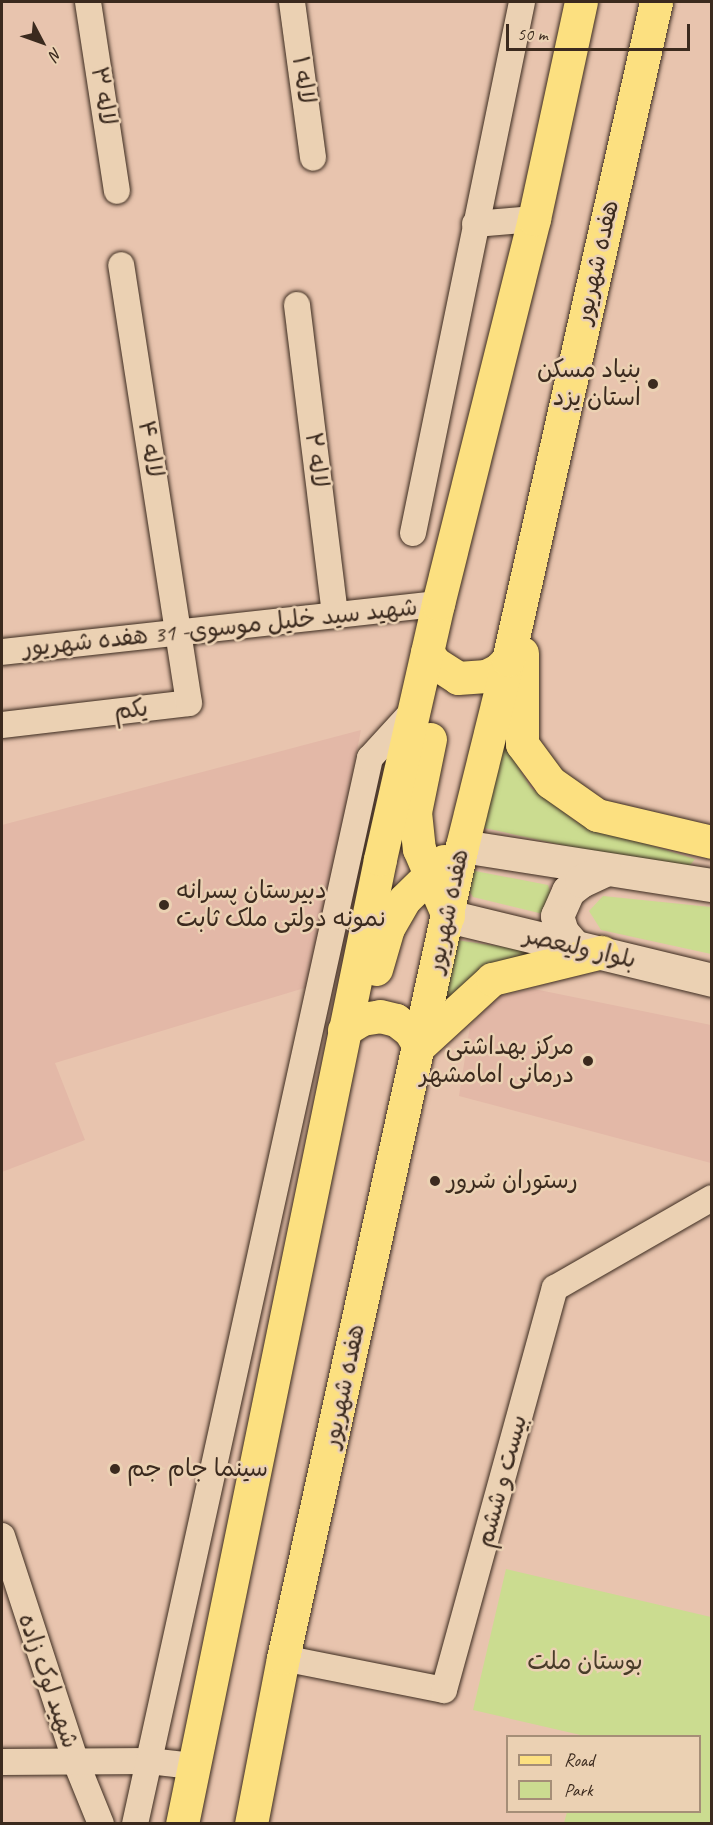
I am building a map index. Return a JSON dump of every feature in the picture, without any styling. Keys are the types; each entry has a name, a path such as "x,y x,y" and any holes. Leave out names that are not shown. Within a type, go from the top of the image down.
{"main road":[{"path":"182,1824 344,1030 414,710 438,603 534,219 581,2"},
{"name":"هفده شهریور","path":"251,1823 283,1658 462,846 508,660 522,589 656,2"},
{"path":"522,589 522,744 544,774 550,782 597,815 711,842"},
{"path":"427,652 435,663 458,678 486,676 498,670 508,660"},
{"path":"427,652 436,709 415,812 419,849 448,916"},
{"path":"344,1030 369,993 388,928 404,900 428,874 462,846 711,885"},
{"path":"589,950 562,932 557,916 568,891 581,880 605,870"},
{"name":"بلوار ولیعصر","path":"448,916 711,980"},
{"path":"344,1030 362,1019 380,1016 396,1020 410,1031 419,1046 492,979 589,950"}],"street":[{"name":"لاله ۳","path":"88,2 117,192"},
{"name":"لاله ۱","path":"292,2 313,158"},
{"path":"413,533 474,224 522,2"},
{"path":"474,224 534,219"},
{"name":"لاله ۴","path":"121,265 179,632"},
{"name":"لاله ۲","path":"297,305 335,615"},
{"name":"شهید سید خلیل موسوی- 31 هفده شهریور","path":"2,646 179,632 438,603"},
{"name":"یکم","path":"2,725 189,703 179,632"},
{"path":"135,1824 370,758 414,710"},
{"path":"293,1108 327,1113"},
{"name":"بیست و ششم","path":"283,1658 444,1690 555,1288 711,1198"},
{"name":"شهید لوک زاده","path":"2,1536 75,1760 101,1824"},
{"path":"2,1762 149,1761 193,1766"}],"shaded area":[{"name":"دبیرستان پسرانه نمونه دولتی ملک ثابت","path":"361,730 311,986 55,1063 85,1140 2,1172 2,825"},
{"name":"مرکز بهداشتی درمانی امامشهر","path":"534,989 711,1025 711,1163 459,1096 470,1026 495,997"}],"green space":[{"path":"509,694 507,749 531,788 578,823 695,859 688,868 681,871 480,827"},
{"path":"470,870 548,885 553,900 543,914 473,897 465,884"},
{"path":"603,896 711,907 711,954 601,930 589,911"},
{"path":"456,940 554,954 436,1023"},
{"name":"بوستان ملت","path":"506,1569 711,1617 711,1823 564,1823 567,1813 701,1813 701,1735 581,1735 473,1710"}],"place":[{"name":"بنیاد مسکن استان یزد","path":"653,384"},
{"name":"دبیرستان پسرانه نمونه دولتی ملک ثابت","path":"164,905"},
{"name":"مرکز بهداشتی درمانی امامشهر","path":"588,1061"},
{"name":"رستوران سُرور","path":"435,1181"},
{"name":"سینما جام جم","path":"115,1469"}]}
